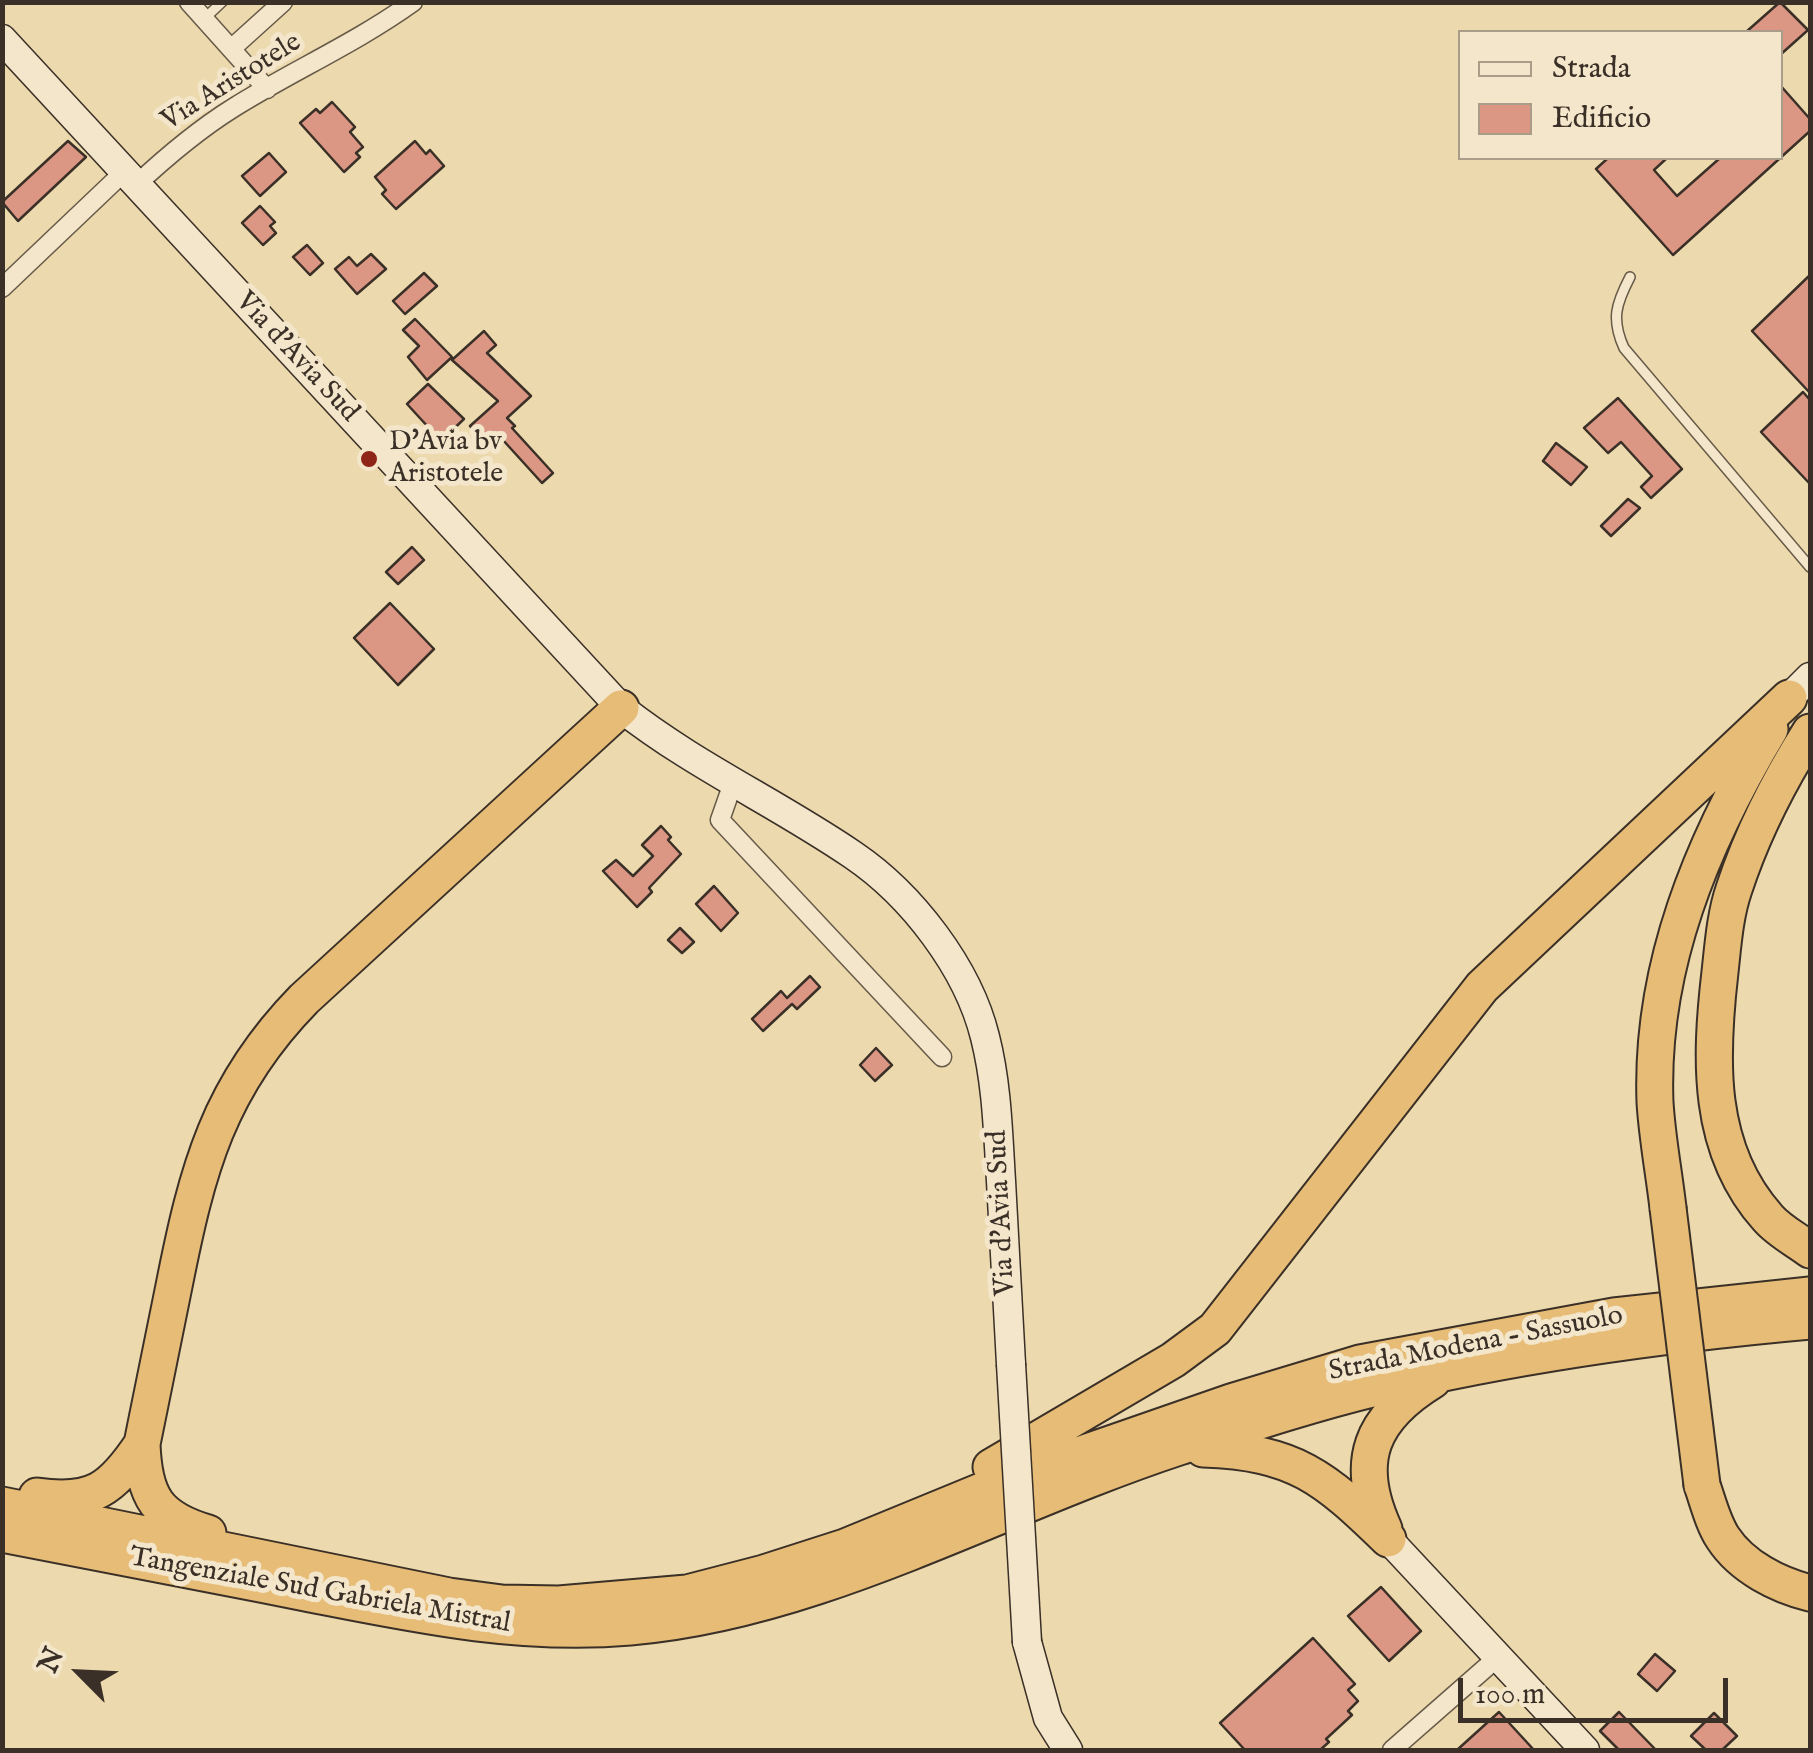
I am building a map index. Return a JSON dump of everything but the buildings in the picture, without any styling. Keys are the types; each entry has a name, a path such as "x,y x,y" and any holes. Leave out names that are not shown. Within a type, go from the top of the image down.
{"highway":[{"path":"1803,695 1735,794 1688,895 1667,966 1657,1033 1655,1103 1702,1485 1723,1538 1752,1567 1782,1586 1810,1593"},
{"path":"845,1547 1140,1380 1215,1329 1482,988 1803,695"},
{"path":"338,1573 190,1528 168,1514 149,1494 142,1444 192,1195 206,1149 249,1064 276,1027 622,708"},
{"path":"1810,732 1772,799 1732,893 1714,1020 1714,1086 1724,1144 1743,1184 1769,1220 1810,1250"},
{"name":"Strada Modena - Sassuolo","path":"981,1506 1231,1402 1360,1363 1614,1316 1749,1299 1810,1314"},
{"name":"Strada Modena - Sassuolo","path":"981,1506 1370,1389 1448,1372 1810,1314"},
{"path":"1388,1538 1368,1484 1369,1454 1377,1430 1413,1392 1448,1372"},
{"path":"2,1492 59,1500 96,1493 114,1482 142,1444"},
{"path":"1176,1448 1237,1450 1296,1464 1348,1500 1388,1538"},
{"name":"Tangenziale Sud Gabriela Mistral","path":"2,1505 449,1596 559,1604 687,1592 764,1574 981,1506"},
{"name":"Tangenziale Sud Gabriela Mistral","path":"2,1534 409,1613 500,1627 561,1631 700,1620 765,1603 864,1568 981,1506"}],"street":[{"path":"189,2 266,90"},
{"path":"231,49 283,2"},
{"name":"Via Aristotele","path":"2,288 130,178 266,90 365,36 414,2"},
{"name":"Via d'Avia Sud","path":"2,39 622,708 651,731 855,856 903,897 934,933 960,978 984,1034 996,1091 1027,1642 1048,1718 1068,1750"},
{"path":"733,783 720,820 942,1056"},
{"path":"1388,1538 1585,1750"},
{"path":"1392,1750 1498,1658"}],"lane":[{"path":"204,19 222,2"},
{"path":"1630,277 1614,318 1624,348 1810,568"}],"place":[{"name":"D'Avia bv Aristotele","path":"369,459"}]}
